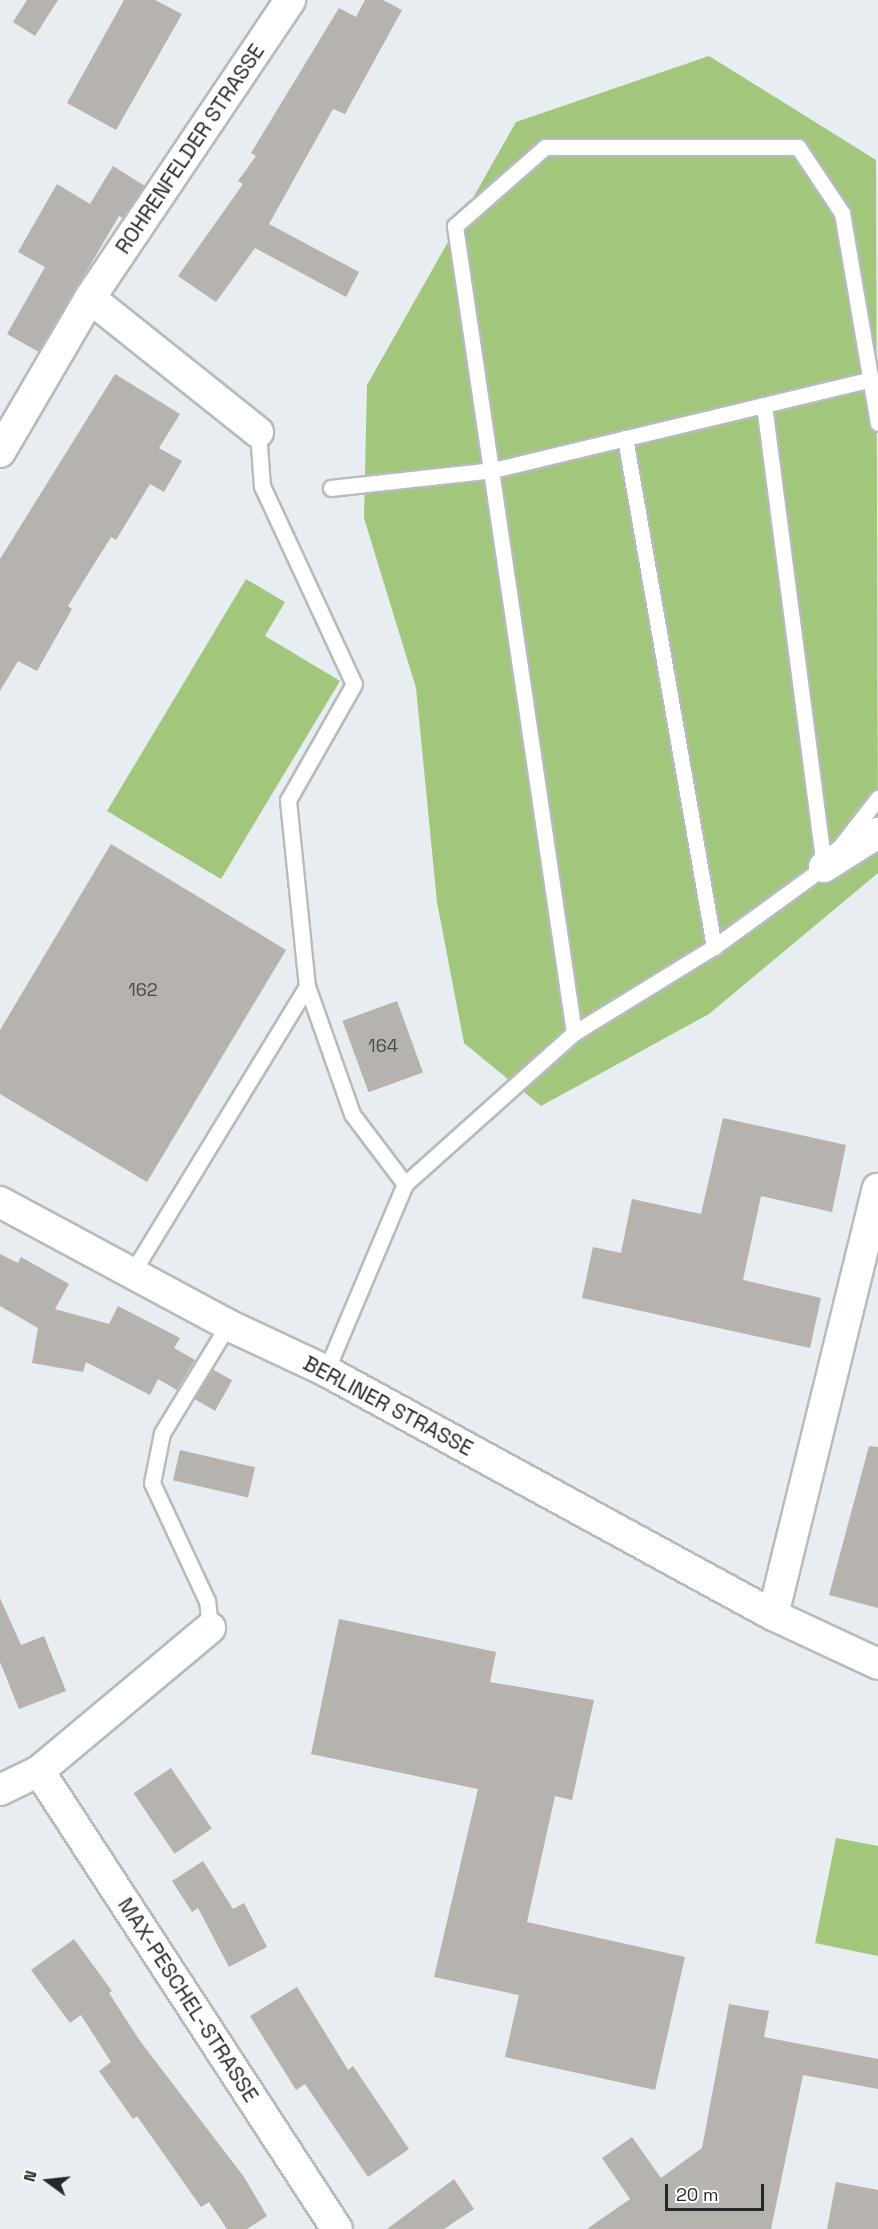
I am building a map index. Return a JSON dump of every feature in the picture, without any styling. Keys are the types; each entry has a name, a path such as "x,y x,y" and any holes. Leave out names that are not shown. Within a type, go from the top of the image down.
{"street":[{"name":"ROHRENFELDER STRASSE","path":"0,452 90,297 290,0"},
{"path":"90,297 258,432"},
{"path":"824,867 878,833"},
{"path":"773,1615 878,1189"},
{"name":"BERLINER STRASSE","path":"0,1202 228,1325 326,1371 773,1615 878,1664"},
{"path":"0,1790 39,1771 210,1628"},
{"name":"MAX-PESCHEL-STRASSE","path":"39,1771 337,2229"}],"lane":[{"path":"574,1033 493,470 455,226 545,147 798,147 842,213 873,379 878,423"},
{"path":"331,488 493,470 873,379"},
{"path":"764,405 824,867"},
{"path":"258,432 262,486 354,684 288,801 307,986 352,1114 405,1184"},
{"path":"625,438 714,947"},
{"path":"326,1371 405,1184 574,1033 714,947 824,867 878,798"},
{"path":"132,1274 307,986"},
{"path":"210,1628 207,1601 152,1483 162,1433 228,1325"}],"green space":[{"path":"709,56 876,160 878,873 709,1014 541,1106 464,1043 437,902 416,688 364,518 367,385 516,122"},
{"path":"246,579 285,602 265,636 340,681 221,879 107,811"},
{"path":"836,1838 878,1846 878,1956 815,1943"}],"building":[{"path":"27,0 58,0 35,36 13,22"},
{"path":"124,0 155,0 182,14 116,130 67,103"},
{"path":"365,0 383,0 402,10 345,114 333,109 269,224 359,272 346,297 255,248 216,302 178,276 243,184 238,181 256,156 251,153 339,8 356,17"},
{"path":"113,166 145,186 123,218 119,216 39,352 7,334 45,267 18,252 57,184 90,204"},
{"path":"115,374 180,414 159,448 182,461 164,492 150,484 116,540 111,537 68,606 72,609 37,671 18,661 0,691 0,559"},
{"path":"111,844 286,950 147,1182 0,1094 0,1030"},
{"path":"397,1001 423,1072 368,1092 342,1021"},
{"path":"723,1118 846,1145 832,1212 761,1196 743,1280 821,1298 810,1348 582,1298 593,1247 621,1253 632,1199 701,1214"},
{"path":"0,1254 18,1263 21,1257 69,1284 55,1309 109,1324 118,1306 180,1338 174,1348 195,1360 177,1390 158,1379 150,1395 86,1362 83,1372 32,1363 38,1328 0,1306"},
{"path":"212,1369 232,1380 215,1411 195,1400"},
{"path":"869,1446 878,1447 878,1608 829,1595"},
{"path":"180,1450 255,1467 248,1498 173,1480"},
{"path":"0,1598 21,1645 44,1636 66,1691 19,1709 0,1662"},
{"path":"339,1619 496,1652 490,1682 594,1700 572,1800 555,1796 527,1922 685,1957 655,2090 505,2057 519,1995 434,1977 478,1789 311,1754"},
{"path":"171,1768 212,1829 175,1854 134,1793"},
{"path":"203,1861 233,1909 244,1903 267,1947 229,1967 198,1908 192,1912 172,1881"},
{"path":"74,1939 112,1991 109,1993 140,2041 244,2177 267,2216 247,2229 227,2229 209,2202 201,2207 137,2116 133,2119 99,2071 111,2062 81,2015 70,2023 31,1970"},
{"path":"297,1987 348,2070 353,2066 409,2149 368,2177 305,2084 296,2090 250,2016"},
{"path":"729,2004 769,2011 764,2037 878,2059 878,2089 803,2075 771,2229 587,2229 630,2199 602,2158 632,2137 661,2178 702,2148"},
{"path":"454,2179 474,2209 444,2229 387,2229"},
{"path":"836,2182 878,2190 878,2229 827,2229"}]}
